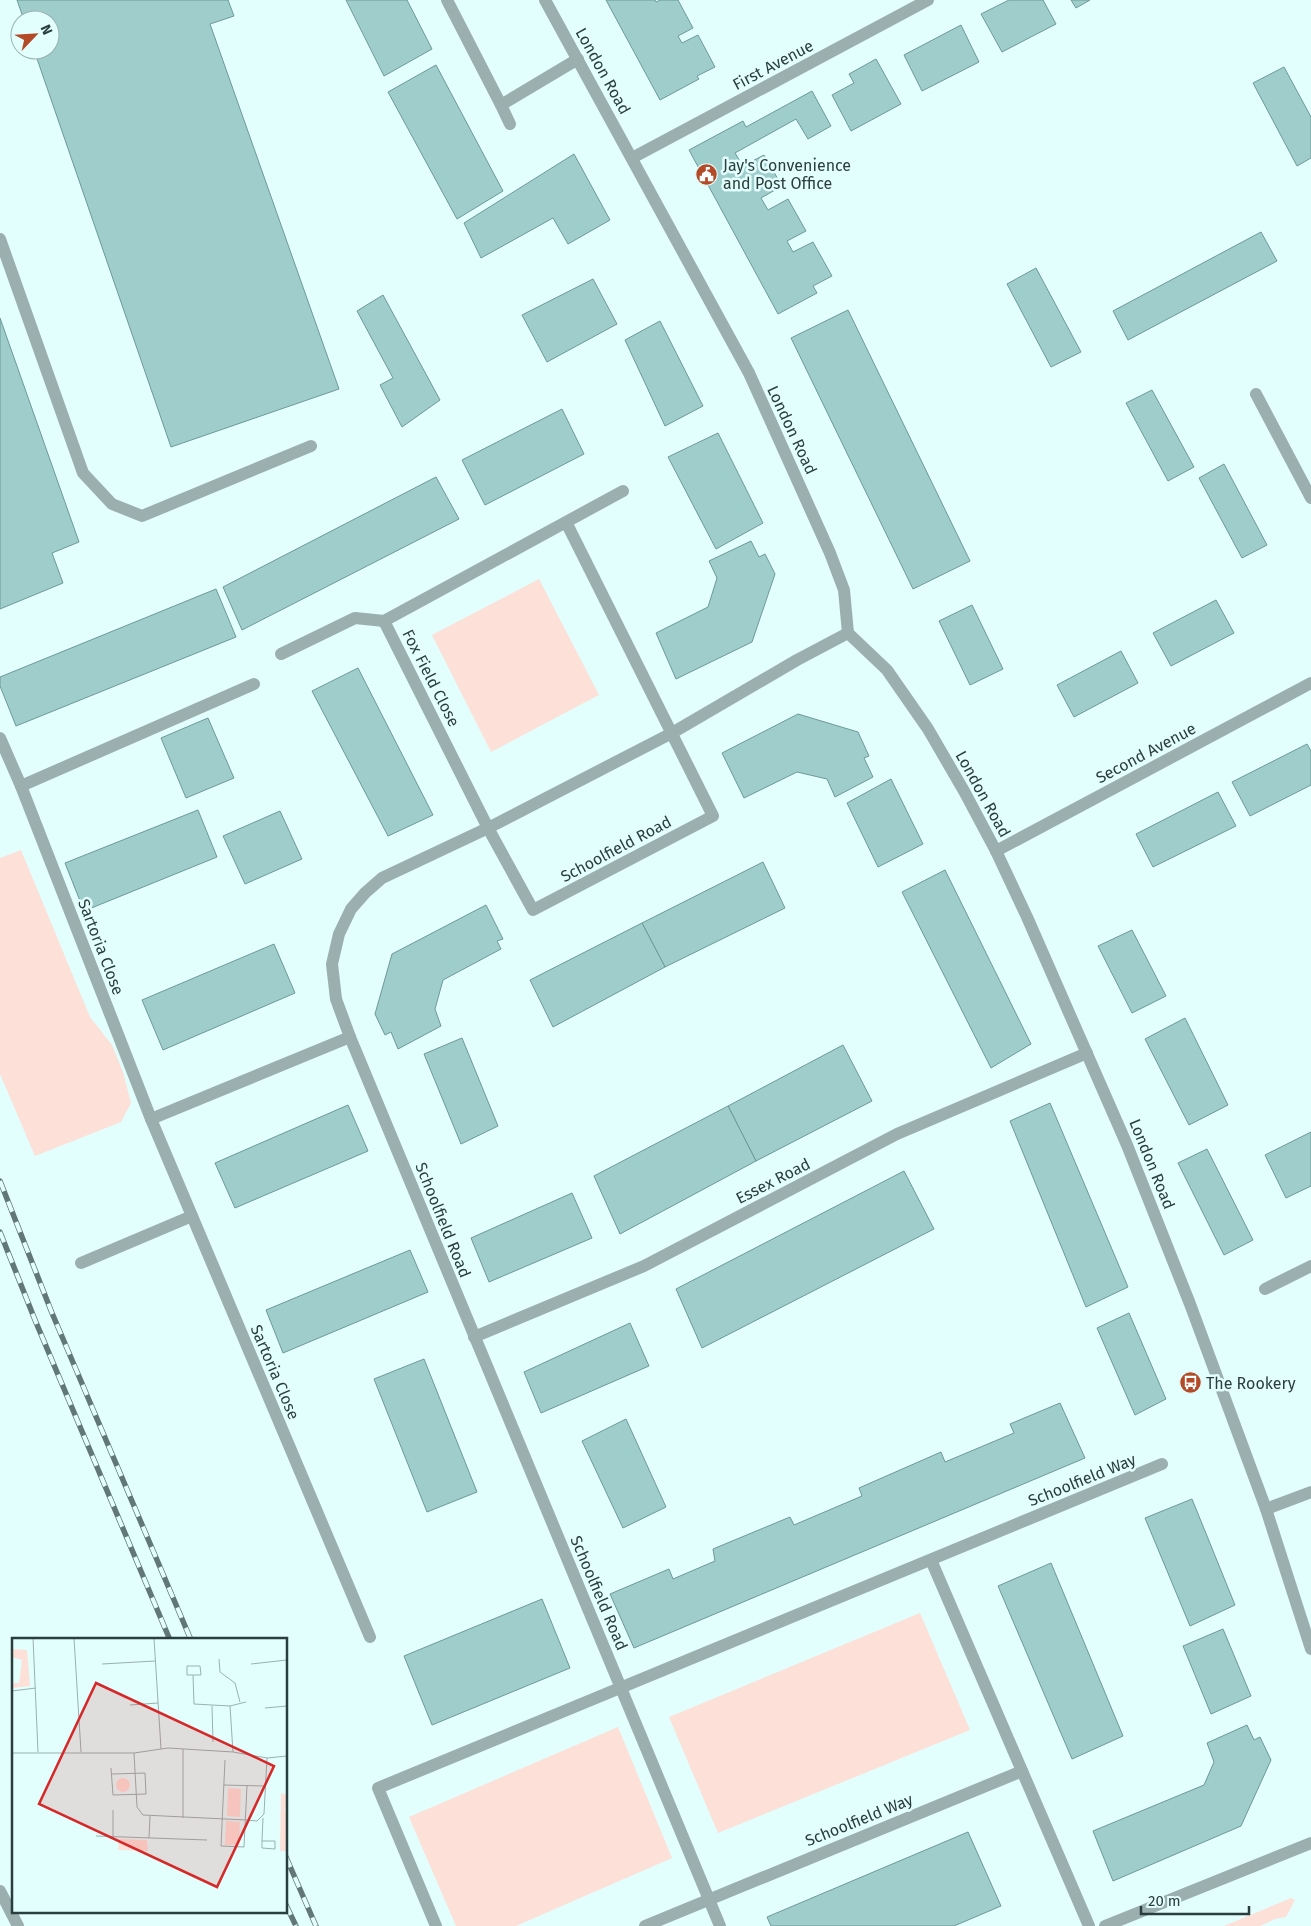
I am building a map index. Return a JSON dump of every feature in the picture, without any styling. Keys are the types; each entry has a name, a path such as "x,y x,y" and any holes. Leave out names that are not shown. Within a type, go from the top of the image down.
{"street":[{"path":"447,0 510,124"},
{"name":"London Road","path":"545,0 749,373 782,444 844,590 848,633 887,670 910,701 964,791 996,851 1087,1053 1190,1304 1266,1509 1311,1649"},
{"name":"First Avenue","path":"632,158 928,0"},
{"path":"500,105 578,59"},
{"path":"0,239 83,472 112,504 142,516 311,446"},
{"path":"1256,394 1311,498"},
{"name":"Fox Field Close","path":"488,828 384,622 623,491"},
{"path":"566,522 672,733"},
{"path":"281,654 355,618 384,622"},
{"name":"Schoolfield Road","path":"720,1926 350,1037 336,999 332,964 339,934 351,909 382,878 488,828 672,733 797,660 848,633"},
{"path":"21,786 254,684"},
{"name":"Second Avenue","path":"996,851 1311,684"},
{"name":"Schoolfield Road","path":"488,828 533,910 713,816 672,733"},
{"name":"Sartoria Close","path":"0,738 21,786 151,1119 370,1637"},
{"path":"151,1119 350,1037"},
{"name":"Essex Road","path":"474,1338 644,1266 898,1134 1087,1053"},
{"path":"81,1263 192,1216"},
{"path":"1266,1289 1311,1266"},
{"name":"Schoolfield Way","path":"622,1687 1162,1464"},
{"path":"1266,1509 1311,1492"},
{"path":"931,1560 1088,1926"},
{"path":"436,1926 378,1788 622,1687"},
{"name":"Schoolfield Way","path":"709,1900 1022,1771"},
{"path":"1113,1925 1311,1843"},
{"path":"0,1892 18,1926"},
{"path":"645,1926 709,1900"}],"shaded area":[{"path":"539,579 599,695 491,752 432,635"},
{"path":"21,850 90,1017 112,1045 123,1072 131,1103 121,1122 35,1156 0,1074 0,858"},
{"path":"920,1613 970,1730 718,1833 669,1717"},
{"path":"618,1727 672,1858 516,1926 456,1926 409,1817"},
{"path":"1291,1898 1295,1900 1286,1917 1275,1919 1260,1926 1224,1926"}],"building":[{"path":"17,0 228,0 234,16 210,24 339,389 171,447 37,60 60,60 60,10 20,10"},
{"path":"346,0 407,0 432,49 384,76"},
{"path":"606,0 655,0 656,2 660,0 678,0 693,28 678,36 682,43 698,35 715,67 697,76 699,79 660,100"},
{"path":"1009,0 1043,0 1056,24 1002,52 981,14"},
{"path":"1071,0 1090,0 1076,8"},
{"path":"961,25 979,62 922,91 904,55"},
{"path":"876,59 901,104 851,131 832,95 854,83 849,74"},
{"path":"436,65 503,191 457,219 388,92"},
{"path":"1284,67 1311,117 1311,158 1297,166 1253,83"},
{"path":"812,91 831,126 808,139 796,119 735,153 743,166 764,155 782,186 761,198 768,210 788,199 806,231 787,241 793,252 813,242 832,276 813,286 817,293 778,314 689,150 743,121 746,127"},
{"path":"574,154 610,220 568,244 553,218 481,258 464,223"},
{"path":"1261,232 1277,261 1128,340 1113,311"},
{"path":"1036,268 1081,352 1051,367 1007,284"},
{"path":"593,279 617,324 547,362 522,315"},
{"path":"383,295 440,400 402,427 380,385 393,378 357,311"},
{"path":"848,310 970,561 913,589 791,338"},
{"path":"0,318 79,542 52,553 63,583 0,609"},
{"path":"660,321 703,406 665,426 625,340"},
{"path":"1152,390 1194,467 1168,481 1126,403"},
{"path":"562,409 584,454 485,505 462,460"},
{"path":"718,433 763,523 716,549 668,457"},
{"path":"1224,464 1267,545 1242,558 1199,478"},
{"path":"436,477 459,519 242,630 223,587"},
{"path":"751,541 759,557 765,554 775,574 752,642 676,679 656,633 708,607 717,578 709,561"},
{"path":"216,589 236,637 16,726 0,686 0,677"},
{"path":"1216,600 1234,633 1171,666 1153,633"},
{"path":"972,605 1003,669 970,685 939,621"},
{"path":"1121,651 1138,683 1074,717 1057,685"},
{"path":"358,668 433,815 388,836 312,691"},
{"path":"798,714 858,732 869,756 864,758 873,777 835,797 827,779 797,772 744,798 722,753"},
{"path":"208,718 234,778 186,798 161,738"},
{"path":"1307,744 1311,751 1311,785 1250,816 1232,782"},
{"path":"891,779 923,844 878,867 847,803"},
{"path":"1218,792 1236,826 1153,867 1136,834"},
{"path":"198,810 217,857 84,911 65,863"},
{"path":"280,811 302,859 245,884 223,836"},
{"path":"763,862 785,908 665,967 642,923"},
{"path":"945,870 1031,1044 991,1068 902,892"},
{"path":"486,905 503,939 497,941 501,949 443,980 435,1009 441,1026 398,1049 391,1032 385,1035 375,1014 392,954"},
{"path":"642,923 665,967 553,1027 530,980"},
{"path":"1132,930 1166,996 1132,1013 1098,946"},
{"path":"274,944 295,993 163,1050 142,1000"},
{"path":"1185,1018 1228,1105 1189,1125 1145,1039"},
{"path":"462,1038 498,1126 461,1144 424,1054"},
{"path":"843,1045 872,1101 756,1161 728,1106"},
{"path":"1050,1103 1128,1287 1086,1307 1010,1121"},
{"path":"348,1105 368,1151 235,1208 215,1163"},
{"path":"728,1106 756,1161 620,1234 594,1176"},
{"path":"1311,1132 1311,1186 1286,1198 1265,1155"},
{"path":"1207,1149 1253,1240 1224,1255 1178,1163"},
{"path":"904,1171 934,1229 702,1348 676,1289"},
{"path":"572,1193 592,1238 489,1282 471,1238"},
{"path":"410,1250 428,1292 283,1353 266,1310"},
{"path":"1129,1313 1166,1399 1135,1415 1097,1328"},
{"path":"630,1323 649,1366 541,1413 524,1372"},
{"path":"424,1359 477,1492 427,1512 374,1379"},
{"path":"1060,1403 1085,1458 634,1648 610,1594 669,1569 673,1579 715,1561 713,1549 790,1517 794,1525 862,1496 859,1488 941,1452 945,1462 1014,1433 1010,1424"},
{"path":"626,1419 666,1507 623,1528 582,1441"},
{"path":"1192,1499 1235,1605 1190,1626 1145,1518"},
{"path":"1051,1563 1123,1736 1072,1759 998,1586"},
{"path":"542,1599 570,1668 432,1725 404,1656"},
{"path":"1223,1629 1251,1696 1211,1714 1183,1646"},
{"path":"1247,1725 1254,1740 1260,1737 1271,1760 1241,1826 1113,1881 1093,1831 1204,1785 1214,1762 1207,1743"},
{"path":"968,1832 1001,1906 954,1926 771,1926 767,1917"}],"railway":[{"path":"0,1181 52,1313 190,1638"},
{"path":"0,1232 35,1320 169,1638"},
{"path":"288,1862 316,1926"},
{"path":"288,1909 296,1926"}],"place":[{"name":"Jay's Convenience and Post Office","path":"707,174"},
{"name":"The Rookery","path":"1190,1383"}]}
